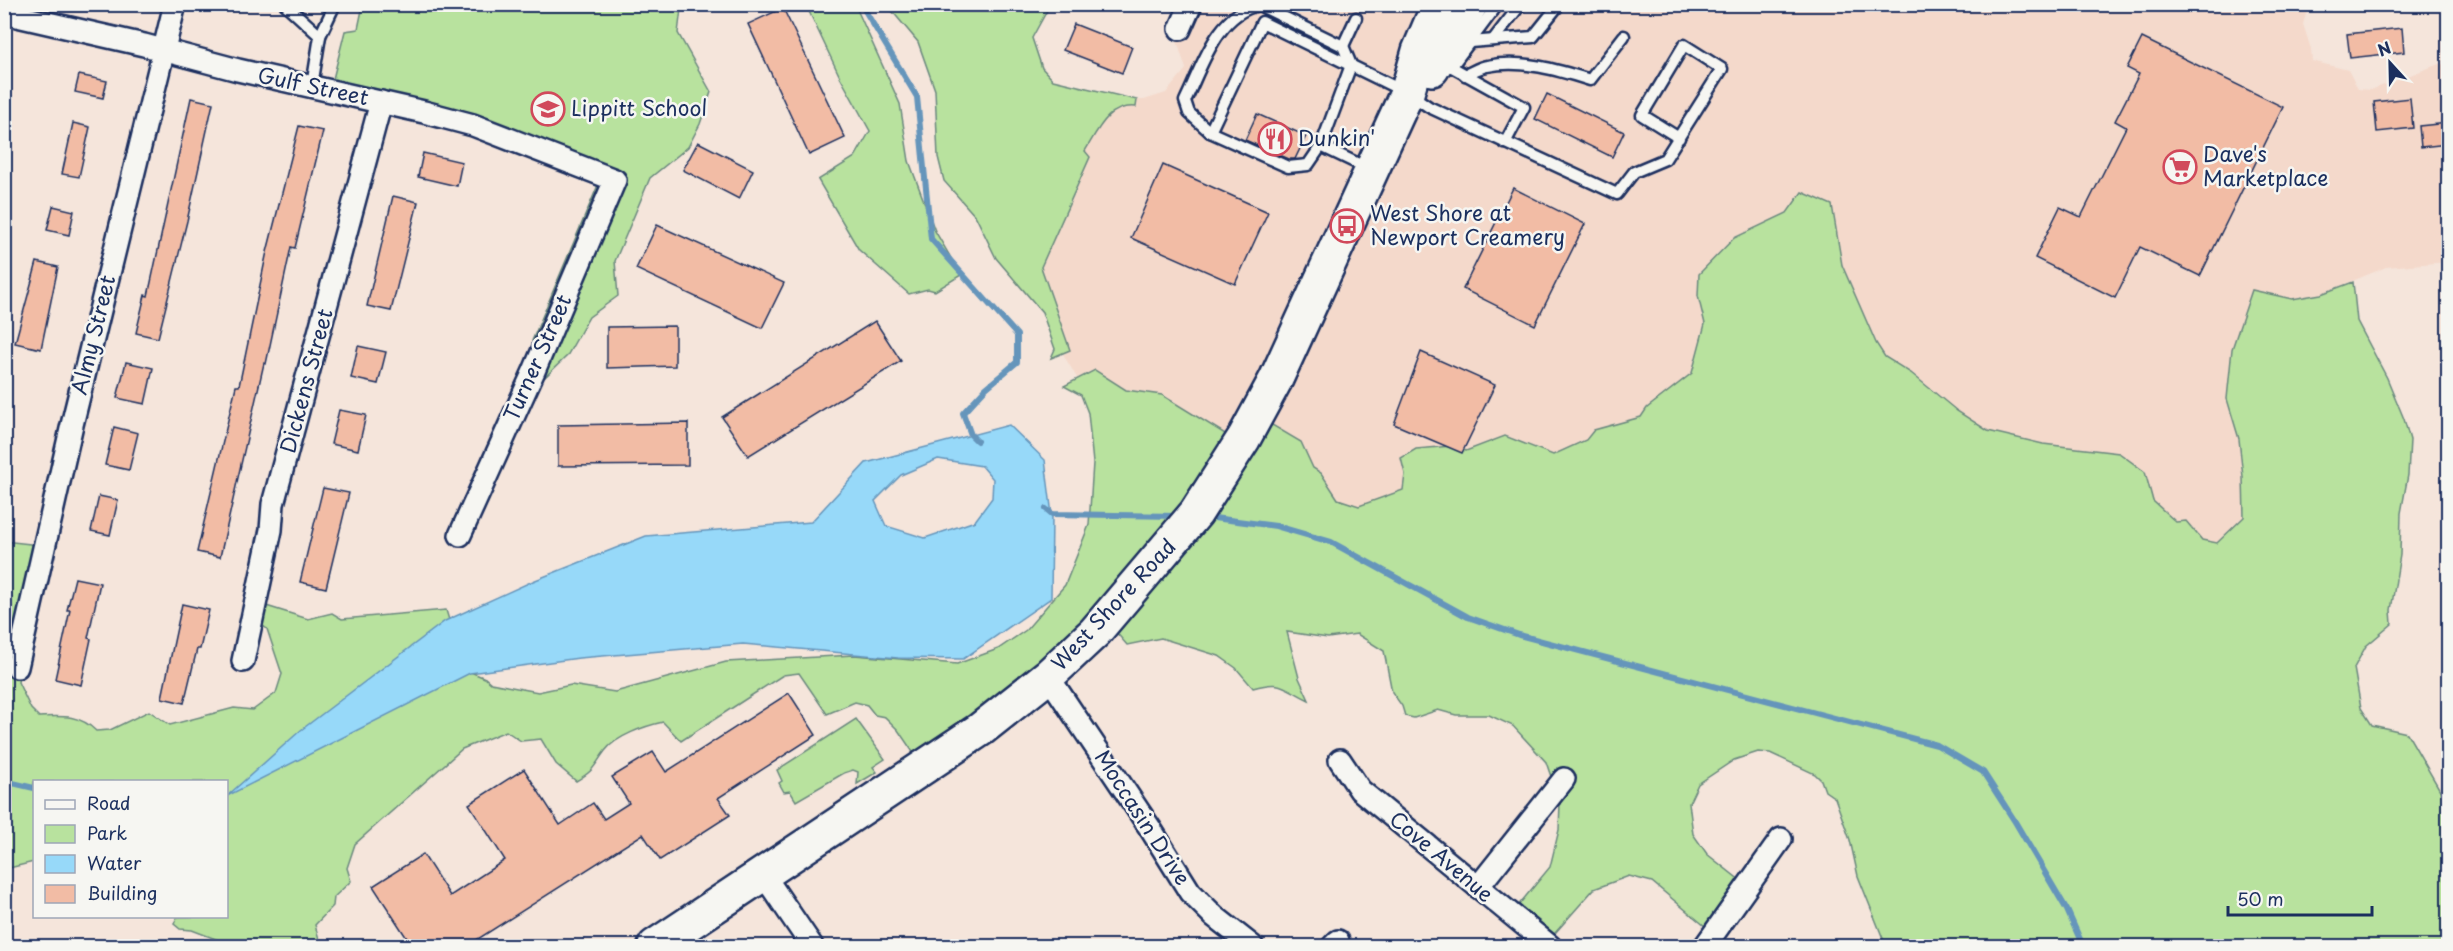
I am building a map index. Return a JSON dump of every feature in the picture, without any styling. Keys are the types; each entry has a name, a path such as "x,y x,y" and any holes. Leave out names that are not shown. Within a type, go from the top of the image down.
{"main road":[{"name":"West Shore Road","path":"655,946 950,751 1048,676 1095,632 1196,513 1228,466 1276,379 1378,157 1410,95 1419,51 1438,4"},
{"name":"West Shore Road","path":"1410,95 1455,56 1471,4"}],"street":[{"name":"Almy Street","path":"17,667 71,429 175,4"},
{"path":"1180,29 1191,4"},
{"name":"Gulf Street","path":"4,14 473,125 615,180"},
{"name":"Dickens Street","path":"243,662 271,530 273,504 381,102"},
{"name":"Turner Street","path":"460,536 534,371 615,180"},
{"name":"Moccasin Drive","path":"1048,676 1190,892 1214,916 1252,946"},
{"name":"Cove Avenue","path":"1340,760 1360,790 1550,946"},
{"path":"1478,887 1564,778"},
{"path":"1705,946 1781,839"},
{"path":"763,874 812,946"}],"lane":[{"path":"285,4 320,36"},
{"path":"312,87 320,36 335,4"},
{"path":"1455,56 1498,4"},
{"path":"1493,40 1521,4"},
{"path":"1455,56 1493,40 1533,37 1557,7 1555,4"},
{"path":"1267,6 1343,46 1351,65 1321,146 1308,165 1288,167 1210,132 1189,113 1185,101 1220,30 1248,7 1267,6"},
{"path":"1343,46 1356,18"},
{"path":"1210,132 1262,22 1410,95 1429,107 1617,194 1634,172 1665,159 1679,138 1722,69 1684,45 1642,115 1679,138"},
{"path":"1455,56 1486,66 1504,64 1548,68 1590,80 1624,36"},
{"path":"1455,56 1524,107 1505,143"},
{"path":"1321,146 1378,157"}],"shaded area":[{"path":"2309,4 2303,24 2311,49 2312,61 2348,70 2358,89 2371,90 2439,64 2448,65 2448,262 2386,267 2321,294 2292,299 2252,291 2227,399 2239,439 2244,517 2217,543 2202,540 2186,521 2176,522 2153,501 2145,472 1988,431 1957,411 1911,373 1885,357 1876,343 1842,265 1832,205 1787,213 1734,238 1698,296 1705,324 1692,373 1647,408 1641,417 1594,430 1586,440 1553,455 1506,436 1466,451 1452,446 1401,458 1405,474 1403,490 1359,506 1338,499 1321,473 1313,468 1301,442 1262,419 1243,445 1162,395 1126,390 1095,370 1077,378 1063,354 1070,350 1041,267 1090,158 1085,151 1107,115 1124,106 1136,107 1137,100 1166,93 1186,69 1176,38 1190,5"}],"green space":[{"name":"Lippitt School","path":"686,4 681,9 678,33 711,92 700,124 688,147 650,178 615,261 618,296 589,317 567,356 545,377 524,367 534,342 532,341 601,178 331,87 345,31 358,29 363,5"},
{"path":"806,5 855,5 900,104 909,161 935,231 961,275 935,291 928,289 909,294 859,250 818,180 855,157 870,131 840,77"},
{"path":"887,5 1050,5 1032,38 1042,68 1053,80 1137,100 1136,107 1126,107 1111,114 1099,127 1085,151 1090,157 1041,267 1070,350 1051,358 1055,349 1042,312 996,258 976,217 944,181 938,157 935,90 918,42"},
{"path":"1123,5 1190,5 1183,8 1131,8"},
{"path":"1802,192 1832,205 1842,265 1876,343 1885,357 1911,373 1957,411 1988,431 2043,444 2119,453 2145,472 2153,501 2176,522 2186,521 2202,540 2217,543 2244,517 2239,439 2227,399 2232,349 2252,290 2292,299 2321,294 2353,282 2357,321 2387,378 2410,440 2408,475 2401,513 2400,555 2391,610 2392,624 2366,646 2354,668 2361,708 2372,725 2407,733 2448,804 2448,946 1886,946 1858,876 1850,840 1835,798 1825,791 1821,780 1815,774 1770,753 1758,752 1734,760 1698,784 1689,803 1693,834 1707,854 1751,889 1718,937 1652,882 1629,876 1594,889 1548,941 1512,913 1550,867 1559,830 1560,803 1546,762 1513,726 1489,715 1456,715 1438,710 1414,718 1405,716 1402,706 1392,692 1384,651 1357,634 1328,638 1287,632 1299,678 1309,700 1282,686 1271,684 1253,688 1236,668 1219,656 1161,638 1127,645 1109,624 925,770 898,730 885,717 875,715 867,705 855,702 827,714 799,673 783,675 681,741 663,722 631,732 610,746 596,765 576,781 556,764 541,739 521,741 506,731 462,749 355,844 347,868 351,881 334,897 333,906 315,925 321,946 234,946 192,930 180,929 174,924 177,918 228,918 228,780 33,780 33,862 5,869 4,541 48,546 18,682 31,709 39,717 77,719 90,725 96,731 110,730 149,711 170,725 234,708 253,710 276,693 282,674 267,629 255,620 263,605 308,619 332,613 342,619 446,610 452,630 451,664 485,678 491,683 538,692 571,685 615,692 726,662 854,655 957,664 998,649 1026,630 1065,585 1089,525 1093,463 1088,413 1081,395 1064,386 1095,370 1126,390 1162,395 1243,445 1262,419 1301,442 1313,468 1321,473 1338,499 1359,506 1403,490 1405,474 1401,458 1416,449 1452,446 1466,451 1505,436 1553,455 1586,440 1594,430 1641,417 1647,408 1692,373 1705,324 1698,296 1699,274 1734,238 1787,213"},
{"path":"856,719 885,759 873,767 877,772 857,784 858,772 853,770 844,773 796,801 790,791 784,792 779,783 782,781 777,770"}],"water":[{"path":"1009,425 1045,460 1052,515 1051,598 963,659 898,658 743,644 579,658 470,673 228,795 301,730 445,621 533,581 646,536 811,522 866,463","holes":["938,459 982,466 993,479 992,498 975,521 925,538 886,526 875,501 901,475"]}],"building":[{"path":"783,8 845,138 809,155 748,24"},
{"path":"1074,24 1132,47 1122,73 1063,50"},
{"path":"2402,28 2404,52 2350,58 2347,34"},
{"name":"Dave's Marketplace","path":"2142,38 2283,107 2200,276 2140,247 2115,298 2035,258 2060,207 2081,217 2126,127 2115,121 2139,74 2127,68"},
{"path":"79,75 107,81 103,98 75,92"},
{"path":"1547,94 1624,132 1612,157 1535,119"},
{"path":"191,98 213,103 158,338 136,333 145,295 148,296"},
{"path":"2410,98 2413,128 2377,132 2374,102"},
{"name":"Dunkin'","path":"1257,114 1306,136 1295,159 1289,159 1245,140"},
{"path":"73,123 90,127 79,177 62,174"},
{"path":"2448,123 2448,144 2421,147 2419,126"},
{"path":"299,126 323,131 295,248 291,247 220,557 197,552 236,386 239,386 266,256"},
{"path":"698,142 753,170 739,199 683,170"},
{"path":"423,153 462,162 457,186 418,177"},
{"path":"1163,165 1268,212 1235,284 1131,238"},
{"path":"1513,188 1585,224 1535,325 1463,289"},
{"path":"393,196 418,202 391,311 367,306"},
{"path":"53,206 74,211 69,235 47,230"},
{"path":"657,225 784,283 762,328 636,269"},
{"path":"37,262 58,267 41,349 15,343"},
{"path":"875,321 901,361 748,456 722,417"},
{"path":"675,326 675,366 607,368 607,327"},
{"path":"358,346 386,352 378,384 351,378"},
{"path":"1421,352 1495,385 1462,453 1394,424"},
{"path":"126,362 153,368 145,404 117,398"},
{"path":"339,410 366,415 358,450 331,444"},
{"path":"688,423 688,465 558,466 558,425"},
{"path":"114,427 138,433 129,470 105,465"},
{"path":"323,488 349,493 326,588 300,582"},
{"path":"99,496 118,500 110,535 91,531"},
{"path":"75,578 100,583 81,685 55,679"},
{"path":"182,604 209,610 184,703 162,698"},
{"path":"789,693 816,735 718,798 730,815 660,860 643,834 467,946 412,946 373,886 423,854 450,896 505,860 469,804 524,769 560,825 593,803 604,819 629,803 612,777 653,752 666,772"}],"waterway":[{"path":"861,4 917,97 931,239 1017,335 1017,362 986,388 963,413 971,435 977,441"},
{"path":"1046,509 1052,514 1178,516"},
{"path":"1206,517 1276,526 1331,542 1468,617 1519,635 1937,745 1983,772 2067,910 2083,946"},
{"path":"4,781 33,788"}],"place":[{"name":"Lippitt School","path":"548,109"},
{"name":"Dunkin'","path":"1275,139"},
{"name":"Dave's Marketplace","path":"2180,167"},
{"name":"West Shore at Newport Creamery","path":"1347,226"}]}
